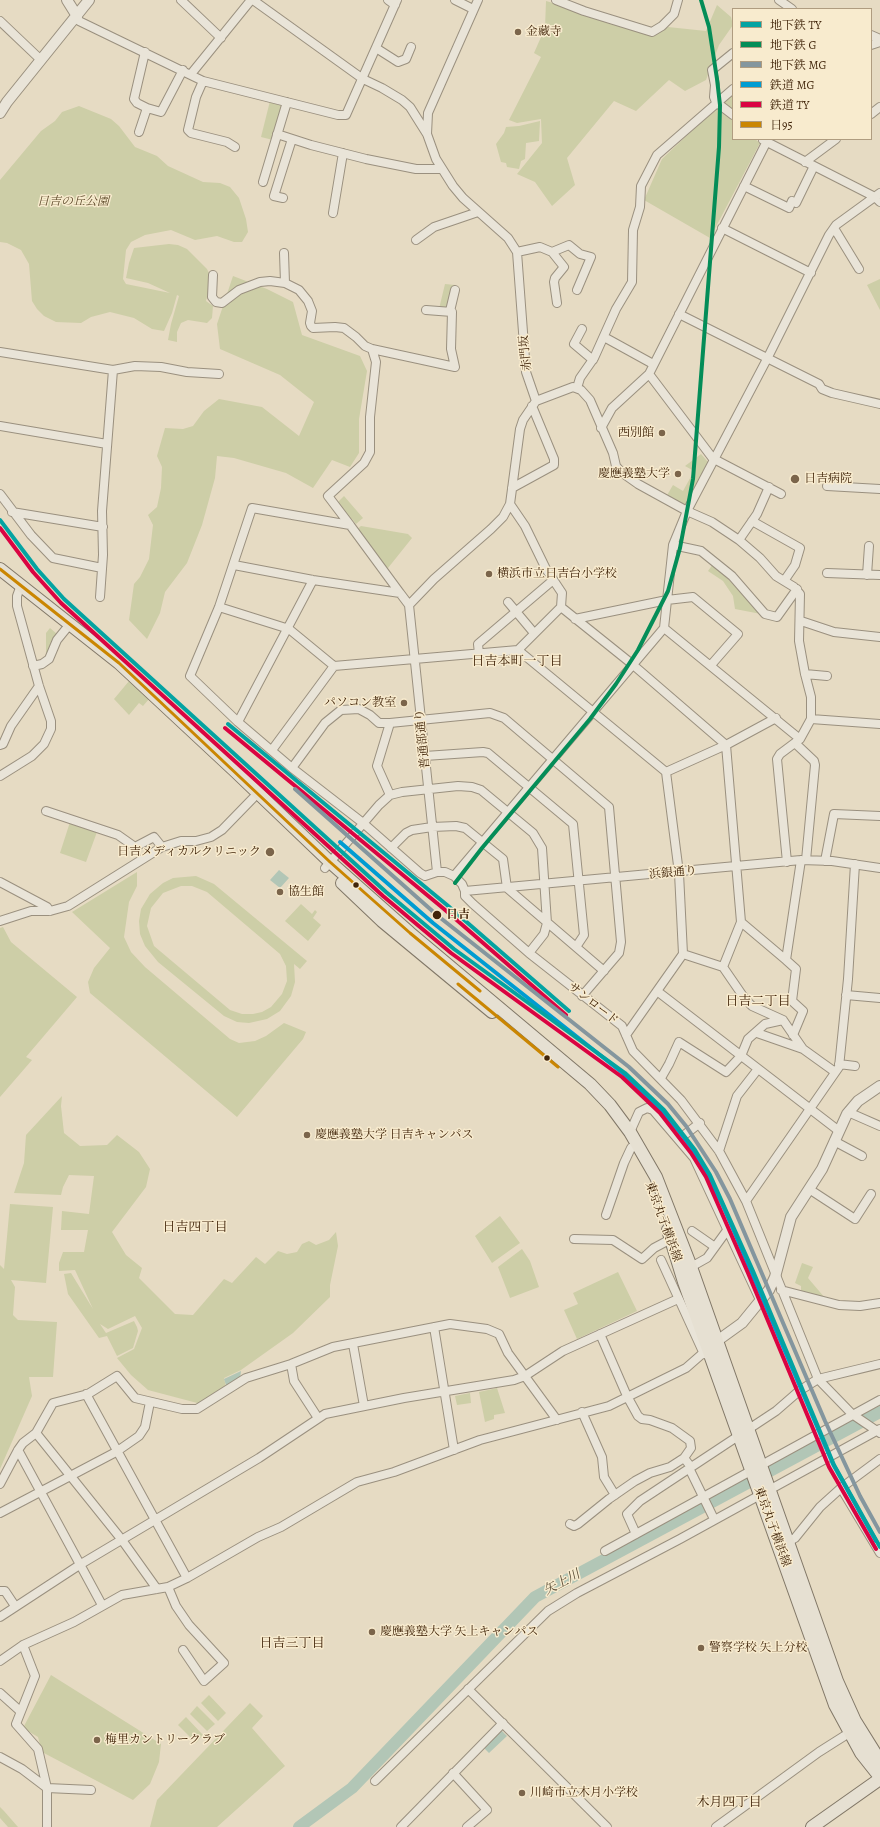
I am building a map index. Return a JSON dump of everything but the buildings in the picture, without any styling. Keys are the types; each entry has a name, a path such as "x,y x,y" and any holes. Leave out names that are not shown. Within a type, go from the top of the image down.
{"main road":[{"name":"東京丸子横浜線","path":"0,569 125,669 410,933 590,1084 610,1105 630,1132 652,1168 660,1187 691,1267 710,1348 738,1435 756,1468"},
{"name":"東京丸子横浜線","path":"331,861 382,921 580,1086 613,1121 631,1148 651,1186 671,1239 691,1314 710,1348 749,1428 756,1468 831,1695 861,1753 880,1778"},
{"name":"東京丸子横浜線","path":"764,1491 788,1542 844,1699 858,1728 880,1761"},
{"path":"812,1827 880,1778"}],"street":[{"path":"67,0 79,21 203,81 338,115 346,115 376,48 393,2"},
{"path":"0,113 7,102 89,0"},
{"path":"181,0 221,38"},
{"path":"191,74 252,0 363,79 402,100 416,115 428,134 436,159 462,198 508,238 517,252 540,247 552,252 564,267 555,278 554,282 557,303"},
{"path":"455,0 473,9"},
{"path":"428,134 428,113 478,0"},
{"path":"556,0 584,11 652,32 662,26 674,14 678,0"},
{"path":"780,0 791,8"},
{"path":"0,21 41,60"},
{"path":"376,48 398,62 406,59 411,47"},
{"path":"145,52 134,99 136,103 160,112 182,70"},
{"path":"732,54 712,70 715,85 714,96 716,102 732,115"},
{"path":"203,81 196,97 188,130 227,142 235,147"},
{"path":"577,388 580,378 593,360 616,309 632,282 633,230 640,207 641,186 657,155 716,102 732,90"},
{"path":"264,182 287,102"},
{"path":"872,113 880,107"},
{"path":"139,132 147,108"},
{"path":"277,134 343,153 416,169 442,169"},
{"path":"283,198 274,196 292,139"},
{"path":"350,525 252,508 219,607 190,676 238,722 361,826 392,848 420,874 425,876 437,872 445,872 454,876 554,760 632,664 664,628 673,544 687,512 767,359 829,235 834,228 878,197 805,162 766,140 648,374 612,408 601,428"},
{"path":"805,162 835,140"},
{"path":"333,213 343,153"},
{"path":"744,186 789,208 792,201 796,203 814,166"},
{"path":"416,240 434,226 478,212"},
{"path":"722,228 811,273"},
{"path":"834,228 859,269"},
{"path":"552,252 569,245 580,254 591,257 577,290"},
{"name":"赤門坂","path":"512,488 554,465 554,459 534,404 526,372 517,252"},
{"path":"284,253 286,283"},
{"path":"212,275 212,297 216,302 222,303 249,285 270,281 286,283 299,290 308,301 312,311 311,326 313,328 344,328 365,346 372,349 455,367 451,349 453,315 450,311 455,290"},
{"path":"426,310 450,311"},
{"path":"678,314 819,384 822,389 832,393 880,404"},
{"path":"582,329 574,344 593,360"},
{"path":"604,337 653,364"},
{"path":"372,349 376,362 370,417 370,452 364,463 328,496 409,605 434,579 503,517 510,504 520,429 523,420 534,404 558,392 573,388 577,388 586,394 590,400 613,453 616,466 621,472 638,484 687,512 712,522 739,540 760,558 776,576 797,589 801,598 800,621 798,629 799,641 811,697 811,719 798,742 780,754 777,759 787,862"},
{"path":"0,352 113,370 135,366 161,367 187,372 219,374"},
{"path":"100,597 103,527 102,511 113,370"},
{"path":"648,374 714,459 781,494"},
{"path":"0,426 107,444"},
{"path":"827,486 880,489"},
{"path":"739,540 752,521 769,487"},
{"path":"0,494 12,512 53,558 102,568"},
{"path":"219,607 288,629 334,666 518,650 561,607 562,593 552,580 525,526 510,504"},
{"path":"12,512 103,527"},
{"path":"752,521 800,548 795,565 784,581"},
{"path":"673,544 701,551 706,554 732,576 765,614 777,617 797,589"},
{"path":"867,575 869,546"},
{"path":"234,564 313,580 400,593"},
{"path":"827,573 880,575"},
{"path":"238,722 313,580"},
{"path":"479,654 478,644 552,580"},
{"path":"0,776 32,756 44,744 51,728 51,721 33,666 17,606 17,596 21,585"},
{"path":"576,619 667,600 694,597 738,634 711,665"},
{"path":"508,602 534,633"},
{"name":"普通部通り","path":"409,605 437,872"},
{"path":"561,607 632,664 726,746 741,922 723,967"},
{"path":"800,621 834,632 880,637"},
{"path":"33,666 42,664 49,659 57,640 70,624"},
{"path":"664,628 776,718 814,761 815,765 803,860 786,960"},
{"path":"518,650 666,772 679,873 683,954 626,1035"},
{"path":"272,750 334,666"},
{"path":"805,674 827,676"},
{"path":"0,745 3,744 11,726 39,686"},
{"path":"292,768 325,723 332,715 341,710 359,710 370,715 379,723 490,713 504,718 609,807 621,942 619,953 582,996"},
{"path":"666,772 726,746 776,718"},
{"path":"811,719 880,724"},
{"path":"390,723 377,766 390,795"},
{"path":"425,756 488,753 573,824 584,935 576,947"},
{"path":"331,861 378,805 390,795 428,789 472,787 484,792 534,833 542,848 548,923 544,934 529,953"},
{"path":"0,921 31,911 50,911 68,906 162,847 180,841 196,841 211,837 222,830 258,793"},
{"path":"46,811 118,835 135,847 154,837 162,847"},
{"path":"825,861 834,814 880,816"},
{"path":"392,848 406,833 412,830 432,827 461,826 503,859 507,888 604,971"},
{"name":"浜銀通り","path":"465,893 803,860 855,864 880,868"},
{"path":"746,1201 837,1068 846,995 855,864"},
{"name":"サンロード","path":"454,876 462,884 465,893 529,953 622,1026 633,1051 661,1078 700,1123 719,1151 746,1201 775,1277 818,1379"},
{"path":"0,882 41,904 50,911"},
{"path":"741,922 796,969 792,1001 804,1011 793,1034"},
{"path":"683,954 723,967 745,999 752,1006 782,1020 803,1049"},
{"path":"657,991 839,1131"},
{"path":"846,995 880,998"},
{"path":"661,1078 679,1042 726,1072 741,1056 748,1039 757,1033 765,1024 782,1020"},
{"path":"757,1033 803,1049 837,1068 855,1066"},
{"path":"719,1151 737,1096 758,1068"},
{"path":"0,1661 23,1645 74,1622 122,1595 168,1587 187,1578 258,1537 281,1527 357,1482 394,1472 480,1440 609,1406 686,1368 742,1323 761,1302 775,1277 791,1217 822,1169 848,1112 858,1101 880,1086"},
{"path":"630,1132 639,1112 647,1108 658,1114 694,1158 700,1168 761,1302"},
{"path":"848,1112 880,1126"},
{"path":"679,1140 700,1123"},
{"path":"834,1141 862,1156"},
{"path":"606,1215 624,1163 631,1148"},
{"path":"810,1189 855,1219 871,1194"},
{"path":"691,1267 703,1262 728,1229"},
{"path":"692,1231 715,1247"},
{"path":"574,1238 613,1240 642,1259 654,1248 671,1239"},
{"path":"661,1260 678,1299 691,1314"},
{"path":"781,1290 839,1305 860,1306 880,1303"},
{"path":"0,1617 81,1564 259,1458 325,1414 445,1391 514,1380 525,1376 563,1351 678,1299"},
{"path":"0,1484 18,1450 23,1443 36,1433 53,1403 86,1394 117,1376 135,1398 182,1409 197,1409 246,1378 291,1364 333,1347 450,1324 468,1326 499,1334 508,1353 557,1420"},
{"path":"434,1327 454,1450"},
{"path":"570,1524 574,1526 578,1524 615,1495 645,1476 670,1467 684,1458 691,1448 690,1442 672,1428 650,1420 642,1419 638,1416 627,1396 600,1334"},
{"path":"353,1344 364,1406"},
{"path":"291,1364 294,1381 318,1418"},
{"path":"636,1534 627,1514 640,1502 690,1470 738,1435 776,1411 799,1391 818,1379 880,1364"},
{"path":"376,1781 548,1612 577,1593 646,1558 713,1517 877,1430 854,1415 818,1379"},
{"path":"86,1394 116,1452 187,1578"},
{"path":"605,1550 704,1498 880,1400"},
{"path":"0,1512 116,1452 143,1432 150,1402"},
{"path":"582,1412 602,1457 604,1477 615,1495"},
{"path":"36,1433 122,1540 157,1589"},
{"path":"18,1450 102,1605"},
{"path":"684,1458 691,1467 690,1470 713,1517"},
{"path":"788,1542 795,1538 820,1507 841,1488 880,1459"},
{"path":"841,1488 880,1553"},
{"path":"168,1587 176,1606 190,1625 224,1663 204,1681 183,1650"},
{"path":"0,1591 5,1591 15,1606"},
{"path":"23,1645 35,1676 16,1724 38,1749 47,1788 47,1827"},
{"path":"468,1689 607,1827"},
{"path":"0,1694 20,1711"},
{"path":"401,1827 503,1723"},
{"path":"716,1827 849,1732"},
{"path":"0,1757 22,1769 47,1788 91,1790"},
{"path":"453,1773 487,1810 470,1826"}],"green space":[{"path":"546,1 657,33 668,27 706,31 717,5 731,17 732,21 732,26 719,45 706,80 685,91 669,80 636,111 614,101 567,158 575,185 552,206 535,182 517,174 542,143 541,119 517,123 509,120 541,57 534,53 545,28"},
{"path":"732,95 732,111 723,103"},
{"path":"270,101 284,104 273,140 261,137"},
{"name":"日吉の丘公園","path":"79,106 111,119 119,126 135,147 157,156 168,166 203,182 220,183 230,187 239,198 246,219 248,232 242,242 234,242 217,236 195,240 171,230 145,235 131,242 126,250 123,279 126,284 170,293 148,283 126,278 134,248 169,244 178,245 187,249 207,269 210,275 210,286 206,301 213,306 212,318 207,323 188,320 181,323 177,332 177,342 168,340 179,296 177,295 172,313 164,331 152,329 134,318 110,312 91,317 81,323 56,322 44,316 32,301 29,264 21,250 7,243 0,242 0,180 41,131 55,121 62,112"},
{"path":"717,107 732,120 732,140 756,140 760,143 710,238 644,200 662,159"},
{"path":"540,121 539,141 526,143 525,159 521,161 519,169 507,167 506,163 501,162 496,144 504,133 506,127 519,126"},
{"path":"233,276 267,289 293,302 302,335 360,356 367,371 359,419 359,453 350,467 332,460 313,488 286,473 234,458 217,456 215,478 202,525 187,563 165,592 160,613 147,639 129,620 134,584 140,577 149,559 153,525 148,515 157,507 161,488 162,467 157,456 165,428 183,429 193,426 204,411 219,399 262,407 299,436 314,402 280,375 220,349 217,324"},
{"path":"880,279 880,310 867,285"},
{"path":"445,284 455,285 449,309 439,309"},
{"path":"701,454 708,462 685,507 666,497 673,485 683,491 694,471 685,466"},
{"path":"344,496 363,518 356,524 352,519 347,518 336,504"},
{"path":"361,526 408,534 412,538 388,568 384,567 356,530"},
{"path":"713,564 761,614 735,609 733,596 723,581 708,571"},
{"path":"50,628 57,634 48,655 46,655 46,633"},
{"path":"129,681 149,699 143,706 139,703 129,715 114,699"},
{"path":"70,822 97,832 86,862 60,853"},
{"path":"137,872 137,886 129,902 124,937 131,952 145,967 230,1039 239,1043 255,1041 266,1036 284,1023 306,1032 303,1039 237,1117 90,993 88,982 94,968 110,948 72,912"},
{"path":"196,876 214,884 307,961 300,969 294,964 295,982 291,996 280,1011 267,1019 249,1023 237,1022 224,1016 158,962 145,946 140,934 139,921 141,909 150,894 163,883 173,878","holes":["181,886 192,886 207,892 280,954 286,966 287,981 282,994 271,1007 262,1012 253,1014 242,1014 230,1010 154,946 147,926 151,908 163,893"]},
{"path":"301,904 312,914 315,910 317,912 313,918 321,925 308,941 285,921"},
{"path":"3,927 11,942 77,997 26,1057 32,1060 0,1097 0,928"},
{"path":"62,1096 61,1106 64,1133 80,1146 107,1145 117,1135 139,1152 150,1169 146,1187 112,1232 126,1255 142,1268 139,1278 175,1314 193,1315 224,1279 232,1283 256,1257 265,1264 278,1251 287,1254 297,1252 302,1244 309,1241 316,1245 329,1240 336,1232 338,1246 330,1285 330,1297 293,1333 241,1370 224,1378 226,1387 201,1404 148,1390 131,1375 117,1358 134,1349 142,1328 135,1316 108,1329 100,1324 106,1333 134,1321 138,1331 133,1348 117,1356 107,1336 99,1338 68,1294 64,1274 71,1273 93,1309 75,1270 59,1271 59,1263 63,1252 84,1252 88,1230 61,1230 62,1211 89,1214 94,1176 69,1175 61,1195 14,1193 24,1163 26,1135"},
{"path":"10,1204 53,1207 46,1283 11,1280 15,1287 13,1315 18,1320 57,1322 53,1377 29,1377 32,1396 0,1469 0,1265 4,1269"},
{"path":"500,1216 520,1243 492,1263 475,1236"},
{"path":"522,1249 530,1261 539,1287 510,1298 498,1267"},
{"path":"802,1263 813,1267 808,1278 825,1298 801,1292 801,1286 795,1283"},
{"path":"618,1272 637,1311 577,1339 564,1310 578,1304 573,1293"},
{"path":"497,1388 505,1413 494,1415 494,1419 485,1422 479,1392"},
{"path":"470,1393 471,1403 457,1405 455,1396"},
{"name":"梅里カントリークラブ","path":"51,1675 161,1744 159,1762 150,1784 133,1800 42,1752 38,1737 23,1728"},
{"path":"209,1695 226,1713 218,1721 201,1703"},
{"path":"250,1703 263,1716 252,1728 285,1766 217,1827 150,1827 157,1800"},
{"path":"197,1706 215,1724 207,1731 190,1714"},
{"path":"186,1717 203,1735 196,1743 178,1725"},
{"path":"0,1807 18,1827 8,1827 0,1818"}],"shaded area":[{"path":"279,870 289,878 280,888 270,880"},
{"path":"241,1371 240,1379 227,1388 224,1379"},
{"path":"501,1730 507,1736 489,1753 484,1748"}],"waterway":[{"name":"矢上川","path":"299,1827 352,1788 535,1597 880,1412"}],"metro line":[{"name":"G","path":"455,883 482,848 590,719 616,684 638,650 668,591 680,548 693,479 719,147 720,105 717,79 709,27 701,0"},
{"name":"TY","path":"0,520 37,569 64,599 386,892 454,949 625,1073 664,1110 695,1150 710,1175 753,1271 834,1465 880,1547"},
{"name":"TY","path":"228,724 447,905 569,1011"},
{"name":"MG","path":"295,789 438,916 629,1067 668,1104 686,1126 716,1172 730,1199 825,1421 860,1496 880,1532"}],"rail line":[{"name":"TY","path":"0,528 33,572 61,603 383,896 451,953 622,1077 660,1113 691,1153 706,1177 829,1467 876,1549"},
{"name":"TY","path":"225,728 444,909 566,1015"},
{"name":"MG","path":"340,842 433,923 624,1074 679,1131 694,1151 722,1203 833,1464 876,1541"}],"transit line":[{"name":"日95","path":"0,569 119,663 330,862 410,933 480,991"},
{"name":"日95","path":"458,984 558,1067"}],"place":[{"name":"金藏寺","path":"518,32"},
{"name":"西別館","path":"662,433"},
{"name":"慶應義塾大学","path":"678,474"},
{"name":"日吉病院","path":"795,479"},
{"name":"横浜市立日吉台小学校","path":"489,574"},
{"name":"パソコン教室","path":"404,703"},
{"name":"日吉メディカルクリニック","path":"270,852"},
{"name":"協生館","path":"280,892"},
{"name":"日吉","path":"437,915"},
{"name":"慶應義塾大学 日吉キャンパス","path":"307,1135"},
{"name":"慶應義塾大学 矢上キャンパス","path":"372,1632"},
{"name":"警察学校 矢上分校","path":"701,1648"},
{"name":"梅里カントリークラブ","path":"97,1740"},
{"name":"川崎市立木月小学校","path":"522,1793"}],"district":[{"name":"日吉本町一丁目","path":"517,662"},
{"name":"日吉二丁目","path":"758,1002"},
{"name":"日吉四丁目","path":"195,1228"},
{"name":"日吉三丁目","path":"292,1644"},
{"name":"木月四丁目","path":"729,1803"}]}
